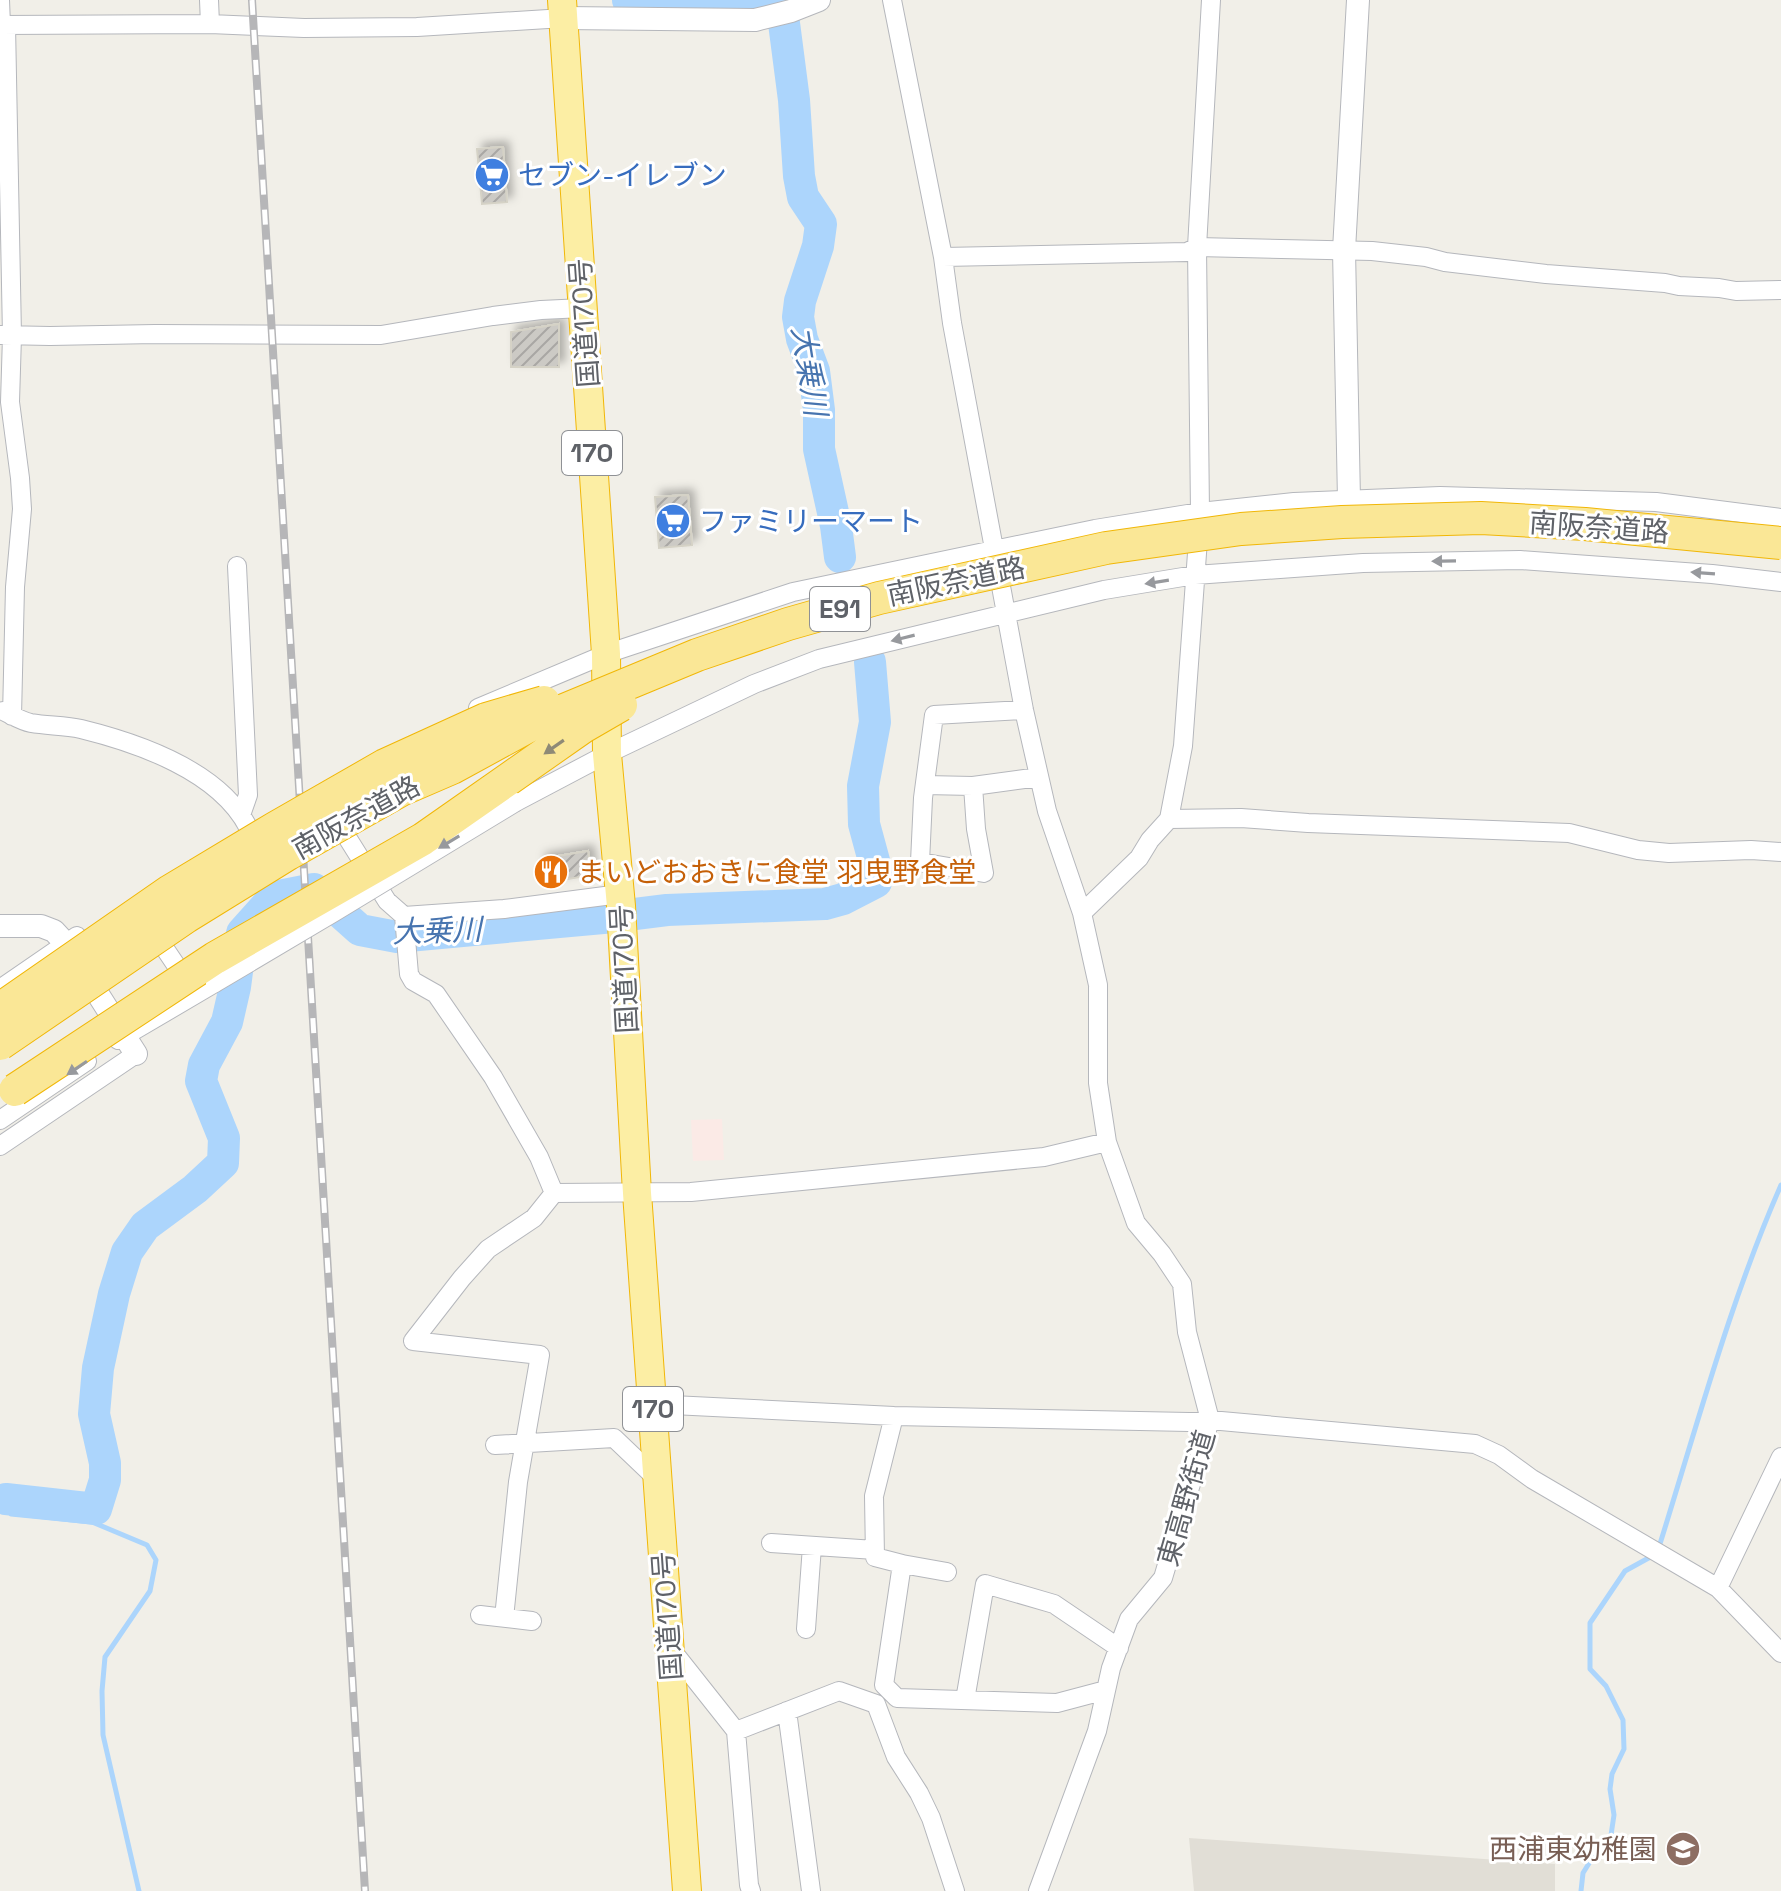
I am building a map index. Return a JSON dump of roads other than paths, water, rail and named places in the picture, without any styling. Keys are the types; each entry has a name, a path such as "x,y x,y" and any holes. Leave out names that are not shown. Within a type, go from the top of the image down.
{"highway":[{"name":"国道170号","path":"563,9 606,654 607,754 621,909 637,1193 687,1891"},
{"name":"南阪奈道路","path":"0,1030 179,908 244,868 544,702 708,633 837,595 1100,537 1243,518 1481,507 1685,517 1781,530"},
{"name":"南阪奈道路","path":"0,1044 186,917 401,790 452,768 540,720 697,655 879,598 1106,548 1241,529 1342,522 1481,518 1585,524 1781,543"},
{"path":"15,1090 215,958 423,839 611,710 718,662 879,598"},
{"path":"0,1009 170,891 385,765 486,719 544,702"}],"street":[{"path":"0,0 6,335 22,509 6,713 29,722 77,728 121,739 186,768 229,800 244,821"},
{"path":"209,0 210,24"},
{"path":"2,25 417,27 563,9 755,20 783,14 819,0"},
{"name":"東高野街道","path":"892,0 943,257 952,323 1024,710 1047,811 1082,913 1098,985 1098,1083 1107,1142 1136,1223 1182,1284 1187,1332 1210,1420 1163,1578 1129,1619 1106,1690 1097,1731 1038,1891"},
{"path":"1082,913 1139,858 1169,819 1183,746 1200,512 1197,247 1211,0"},
{"path":"1349,500 1344,250 1358,0"},
{"path":"943,257 1187,252 1197,247 1372,251 1546,274 1736,291 1781,290"},
{"path":"6,335 381,335 541,310 583,308"},
{"path":"0,989 244,821 490,702 606,654 793,592 1095,529 1200,512 1294,502 1440,496 1656,502 1781,518"},
{"path":"0,1146 195,994 516,802 607,754 754,684 819,659 1104,590 1195,575 1363,563 1520,560 1781,582"},
{"path":"237,566 248,795 244,821"},
{"path":"973,786 976,829 984,873 920,862 934,715 1024,710"},
{"path":"925,785 973,786 1039,777"},
{"path":"317,788 405,929 409,974 413,981 436,994 493,1077 539,1157 554,1193"},
{"path":"1169,819 1241,818 1569,833 1638,850 1669,853 1781,852"},
{"path":"132,899 195,994"},
{"path":"405,929 504,909 621,909"},
{"path":"0,926 41,926 54,931 66,944 130,1045"},
{"path":"0,1120 130,1045"},
{"path":"554,1193 691,1192 1044,1157 1107,1142"},
{"path":"504,1618 518,1482 540,1355 413,1341 488,1249 534,1218 554,1193"},
{"path":"652,1404 894,1416 1210,1420 1475,1444 1499,1455 1532,1479 1718,1588 1781,1653"},
{"path":"894,1416 874,1496 875,1557 947,1572"},
{"path":"495,1445 614,1438 658,1480"},
{"path":"1718,1588 1781,1457"},
{"path":"771,1543 875,1550"},
{"path":"806,1629 812,1546"},
{"path":"902,1564 884,1685 897,1698 1057,1703 1106,1690"},
{"path":"965,1700 985,1584 1054,1604 1119,1648"},
{"path":"480,1615 532,1621"},
{"path":"670,1647 736,1731 751,1891"},
{"path":"736,1731 839,1691 876,1704 896,1757 931,1818 955,1891"},
{"path":"787,1711 811,1891"}],"waterway":[{"name":"大乗川","path":"628,0 641,9 767,0"},
{"name":"大乗川","path":"781,0 794,100 799,176 803,197 821,224 798,317 802,339 814,371 819,410 819,449 840,557"},
{"name":"大乗川","path":"6,1499 96,1509 105,1480 105,1463 94,1414 98,1368 114,1294 127,1252 145,1226 195,1189 223,1163 224,1138 201,1081 204,1065 227,1022 242,933 274,897 314,889 360,930 397,937 667,910 825,904 843,899 876,882 877,872 864,824 863,786 875,722 870,662"},
{"path":"1659,1547 1730,1319 1781,1185"},
{"path":"0,1496 6,1499 11,1514 92,1522 147,1545 156,1560 150,1591 105,1657 102,1691 103,1735 139,1891"},
{"path":"1581,1891 1583,1873 1611,1835 1614,1815 1610,1789 1612,1774 1624,1749 1623,1720 1606,1686 1590,1669 1590,1623 1625,1571 1654,1555"}],"railway":[{"path":"252,0 365,1891"}],"place":[{"name":"セブン-イレブン","path":"492,175"},
{"name":"ファミリーマート","path":"673,521"},
{"name":"まいどおおきに食堂 羽曳野食堂","path":"551,872"},
{"name":"西浦東幼稚園","path":"1683,1849"}]}
